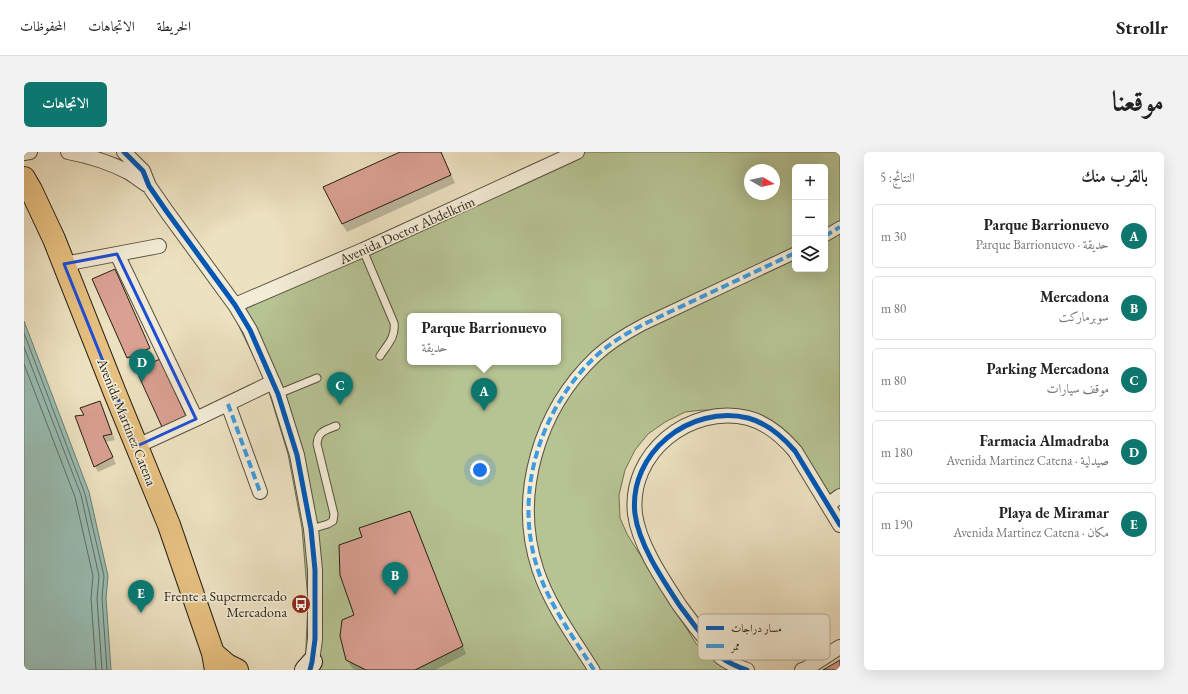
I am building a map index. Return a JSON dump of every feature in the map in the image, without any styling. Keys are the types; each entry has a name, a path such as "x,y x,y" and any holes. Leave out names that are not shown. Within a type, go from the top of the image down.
{"highway":[{"name":"Avenida Martinez Catena","path":"24,178 54,239 177,547 214,661"},
{"path":"214,661 237,670"}],"street":[{"path":"24,153 30,152"},
{"path":"68,152 107,162 129,172 149,186"},
{"path":"124,152 143,171 149,186 235,306 250,330 276,388 297,455 311,529 315,570 314,639 310,668"},
{"name":"Avenida Doctor Abdelkrim","path":"235,306 363,250 577,152"},
{"path":"828,234 840,227"},
{"path":"64,264 159,246"},
{"path":"117,254 196,419"},
{"path":"594,670 553,603 536,564 530,535 528,502 532,468 550,419 558,404 576,378 597,355 617,340 644,324 792,254"},
{"path":"137,446 228,404 276,388"},
{"path":"228,404 260,492"},
{"path":"698,630 667,585 637,526 635,500 636,487 640,474 645,462 659,444 667,437 698,420 723,415 748,418 769,427 795,450 840,525"},
{"path":"828,505 840,496"},
{"path":"830,653 840,647"},
{"path":"726,660 747,670"},
{"path":"802,670 820,660"}],"lane":[{"path":"363,250 394,323 395,331 380,356"},
{"path":"276,388 317,378"},
{"path":"311,529 333,521 334,514 318,444 318,438 322,432 336,426"}],"highlighted area":[{"path":"117,254 196,419 137,446 64,264"}],"green space":[{"path":"578,152 840,152 840,492 822,503 779,442 761,425 726,410 703,410 685,412 665,422 648,434 635,450 625,470 619,495 620,518 627,534 698,646 698,660 716,660 722,665 737,670 305,670 308,601 302,528 288,454 266,382 231,310"}],"water":[{"path":"24,321 89,492 108,576 106,598 111,670 24,670"}],"building":[{"path":"400,152 441,152 451,175 342,224 323,187"},
{"path":"115,269 150,348 127,358 92,279"},
{"path":"160,359 186,416 162,427 136,370"},
{"path":"100,401 112,434 103,436 113,457 94,467 75,416 84,415 80,408"},
{"path":"410,511 463,646 415,670 366,670 346,660 340,636 342,620 354,615 340,575 339,545 362,537 359,528"},
{"path":"840,660 840,670 823,670"}],"marked path":[{"path":"828,234 840,227"},
{"path":"594,670 563,622 549,596 538,570 531,541 528,513 530,484 536,455 546,428 559,402 576,378 601,351 644,324 792,254"},
{"path":"228,404 260,492"}],"cycle path":[{"path":"124,152 143,171 149,186 235,305 250,330 278,394 297,455 311,529 315,570 315,639 310,670"},
{"path":"698,630 680,606 659,574 641,538 635,514 635,492 642,471 652,453 667,438 685,426 705,419 726,416 748,418 762,423 785,440 795,451 840,525"},
{"path":"725,660 747,670"}],"place":[{"name":"Farmacia Almadraba","path":"142,382"},
{"name":"Parking Mercadona","path":"340,405"},
{"name":"Parque Barrionuevo","path":"484,411"},
{"name":"Mercadona","path":"395,595"},
{"name":"Frente a Supermercado Mercadona","path":"301,604"},
{"name":"Playa de Miramar","path":"141,613"}]}
